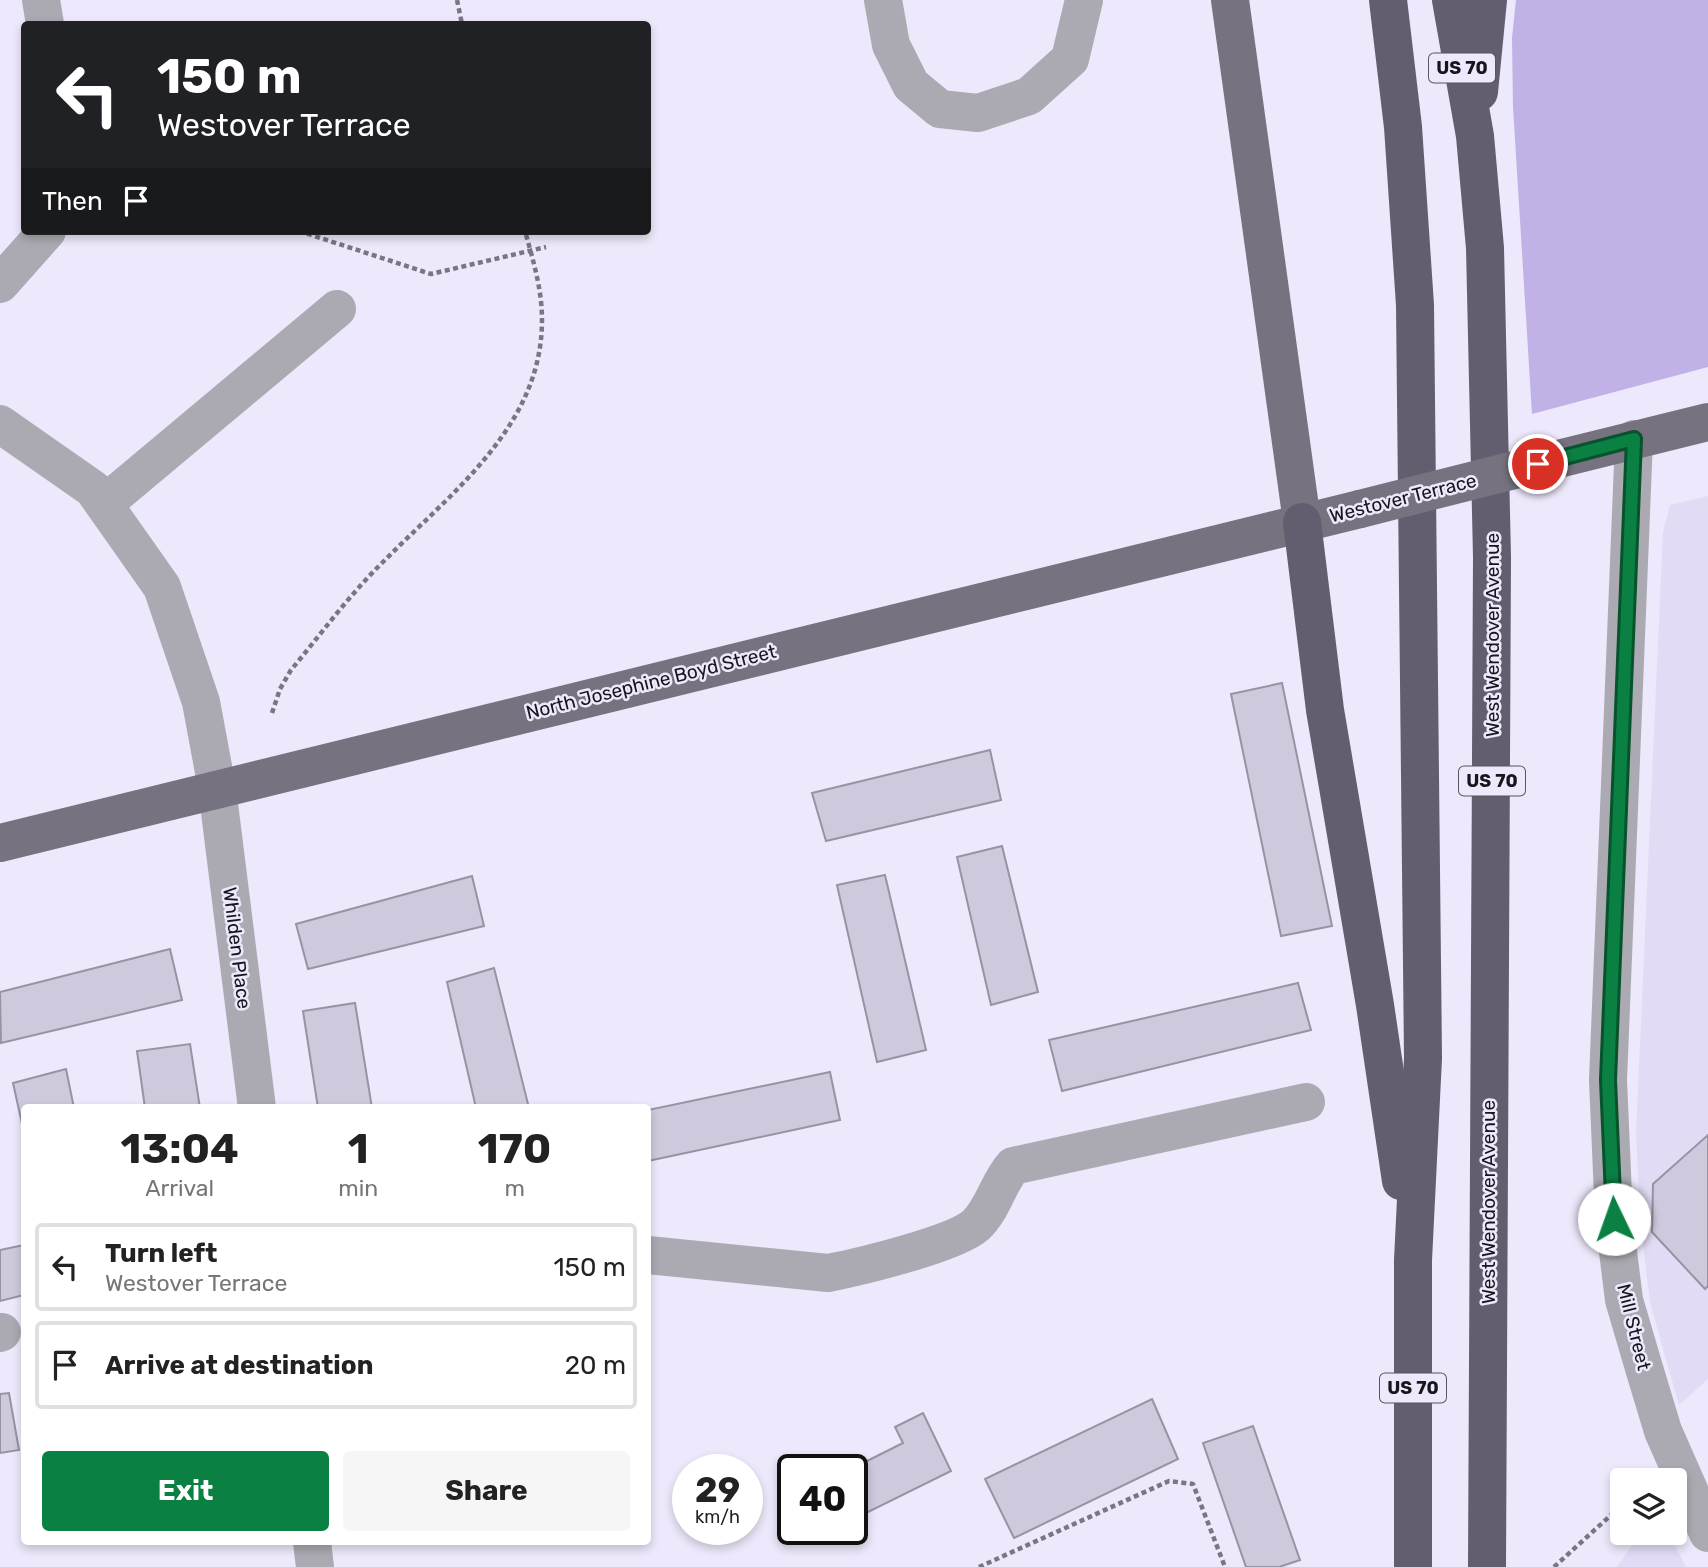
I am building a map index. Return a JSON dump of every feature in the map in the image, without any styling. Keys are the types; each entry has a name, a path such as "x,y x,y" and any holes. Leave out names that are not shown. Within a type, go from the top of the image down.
{"highway":[{"name":"US 70","path":"1388,0 1403,127 1415,305 1423,1058 1413,1259 1413,1567"},
{"name":"West Wendover Avenue","path":"1451,0 1475,136 1485,248 1492,557 1487,1567"},
{"path":"1475,136 1488,0"},
{"path":"1302,522 1325,710 1413,1259"}],"main road":[{"path":"1229,3 1302,522"},
{"name":"Westover Terrace","path":"1302,522 1708,422"},
{"name":"North Josephine Boyd Street","path":"0,843 1302,522"}],"street":[{"path":"41,0 44,21"},
{"path":"884,0 891,45 911,85 940,109 978,113 1029,96 1070,59 1084,0"},
{"path":"0,284 43,235"},
{"path":"104,504 337,309"},
{"name":"Whilden Place","path":"0,424 93,489 162,587 201,702 217,788 256,1104"},
{"name":"Mill Street","path":"1634,439 1608,1080 1614,1219 1625,1300 1644,1368 1663,1431 1708,1532"},
{"path":"651,1255 828,1273 854,1268 958,1235 977,1224 1001,1180 1013,1166 1306,1102"},
{"path":"312,1545 315,1567"}],"path":[{"path":"457,0 461,21"},
{"path":"311,235 430,274 546,247"},
{"path":"272,713 280,689 291,670 382,562 444,504 499,443 529,394 539,356 542,319 538,279 526,235"},
{"path":"979,1567 1169,1480 1193,1484 1225,1567"},
{"path":"1554,1567 1610,1516"}],"shaded area":[{"path":"1516,0 1708,0 1708,367 1532,414 1513,107 1512,38"},
{"path":"1708,496 1708,1379 1679,1405 1650,1303 1640,1220 1636,1133 1663,532 1670,505"},
{"path":"1632,1545 1675,1545 1686,1567 1617,1567"}],"building":[{"path":"1282,683 1332,926 1281,936 1231,694"},
{"path":"990,750 1001,800 826,841 812,793"},
{"path":"1002,846 1038,992 991,1005 957,857"},
{"path":"885,875 926,1050 877,1062 837,885"},
{"path":"472,876 484,926 308,969 296,924"},
{"path":"170,949 182,1000 1,1043 0,992"},
{"path":"494,968 528,1104 475,1104 447,982"},
{"path":"1298,983 1311,1030 1062,1091 1049,1040"},
{"path":"355,1003 371,1104 317,1104 303,1011"},
{"path":"190,1044 199,1104 144,1104 137,1051"},
{"path":"66,1069 73,1104 21,1104 21,1119 13,1083"},
{"path":"830,1072 840,1120 651,1160 651,1109"},
{"path":"1708,1135 1708,1286 1705,1289 1652,1232 1653,1184"},
{"path":"21,1246 21,1296 0,1301 0,1250"},
{"path":"9,1393 19,1450 0,1453 0,1394"},
{"path":"1152,1399 1178,1459 1014,1538 985,1479"},
{"path":"923,1413 951,1471 868,1512 868,1460 903,1443 895,1427"},
{"path":"1253,1426 1300,1560 1279,1567 1246,1567 1203,1443"}],"route":[{"path":"1538,464 1634,439 1608,1080 1614,1219"}]}
